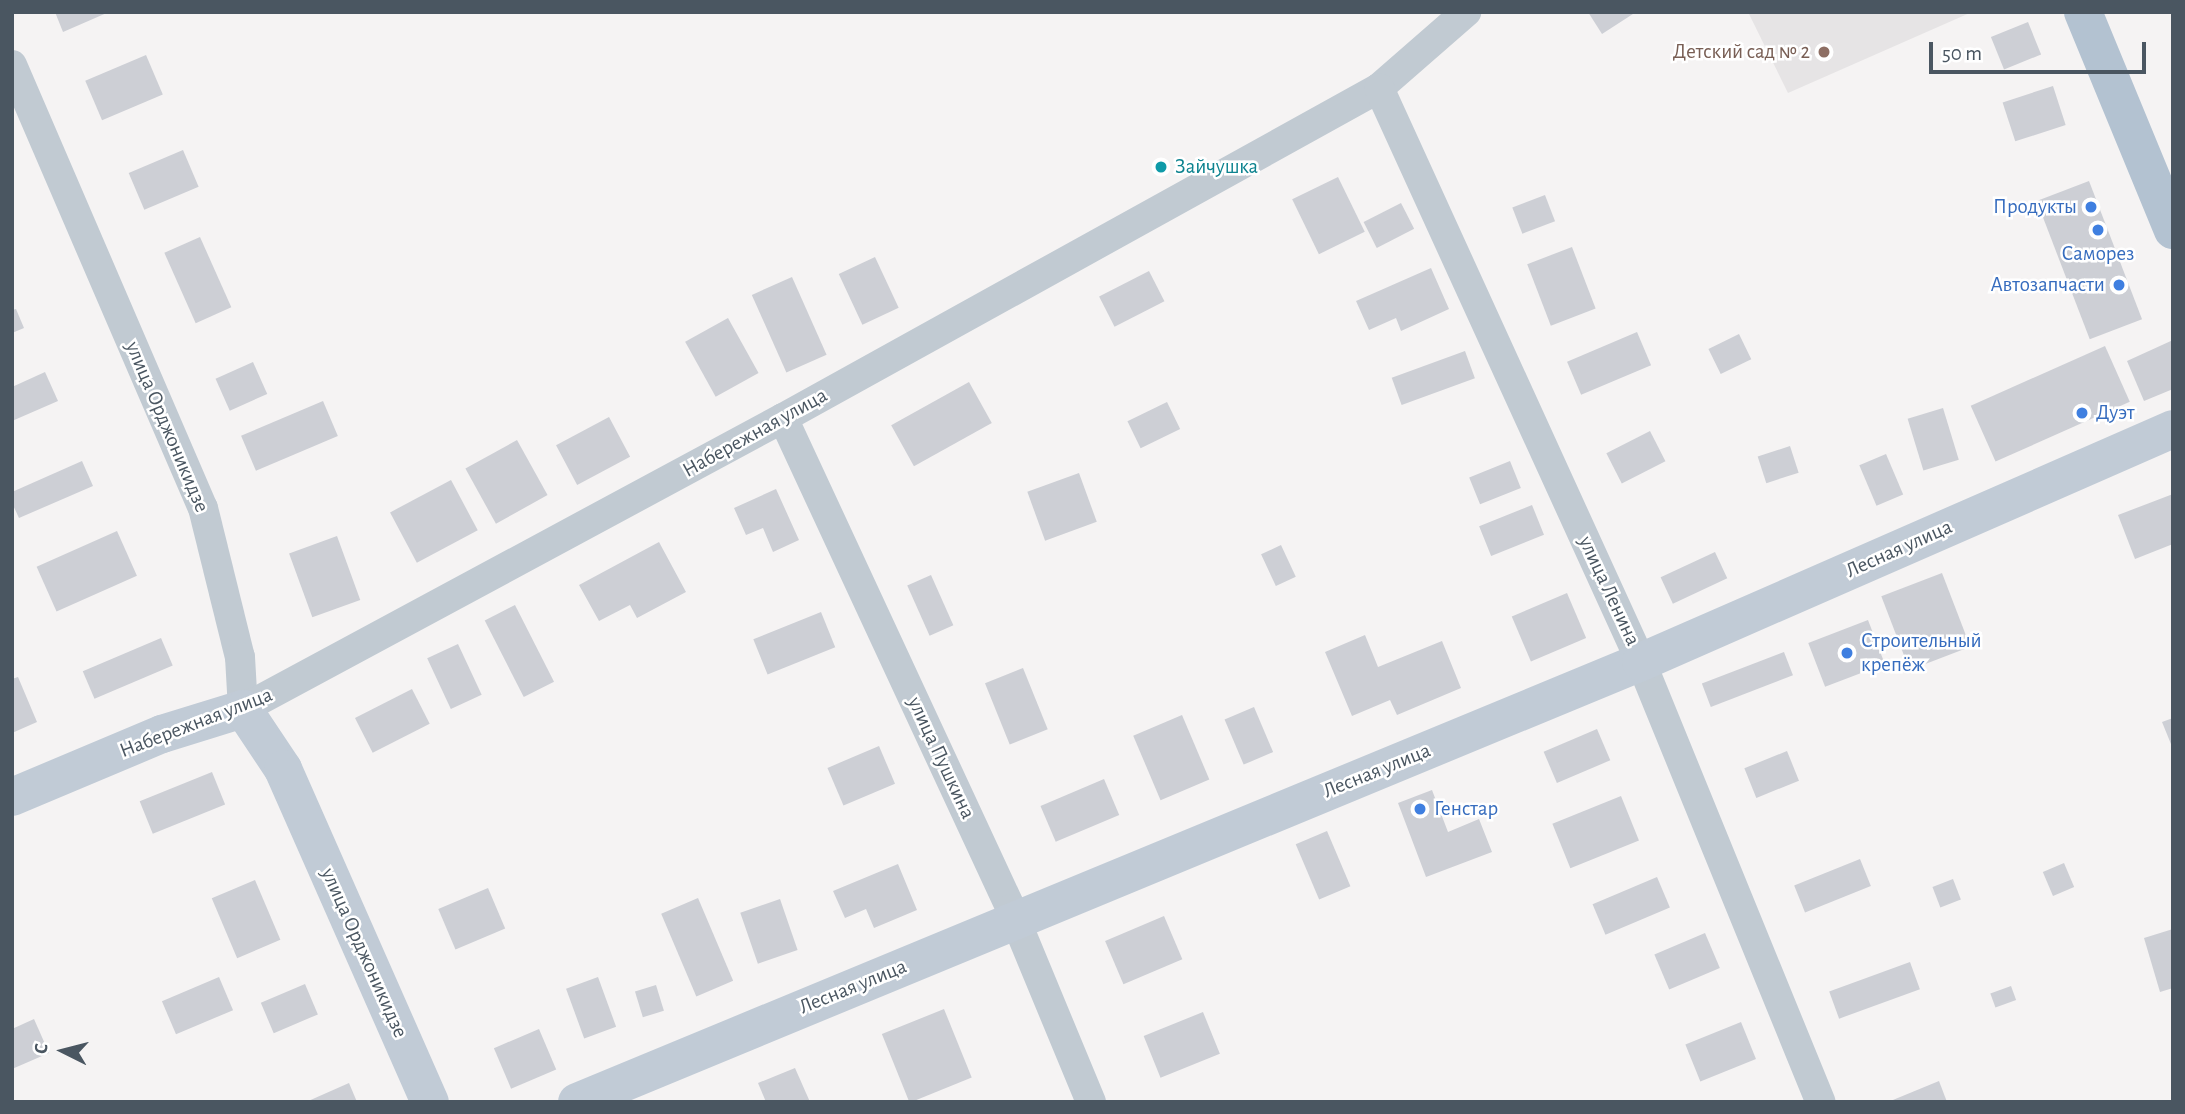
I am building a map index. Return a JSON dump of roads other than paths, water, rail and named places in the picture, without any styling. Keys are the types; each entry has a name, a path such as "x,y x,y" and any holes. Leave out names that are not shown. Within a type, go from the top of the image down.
{"main road":[{"path":"2084,12 2173,230"},
{"name":"Лесная улица","path":"577,1102 1641,662 2173,429"},
{"name":"Набережная улица","path":"12,797 162,734 243,709"},
{"name":"улица Орджоникидзе","path":"243,709 283,769 430,1102"}],"street":[{"name":"Набережная улица","path":"243,709 783,418 1380,88 1466,12"},
{"name":"улица Орджоникидзе","path":"12,65 203,508 240,656 243,709"},
{"name":"улица Ленина","path":"1380,88 1641,662 1821,1102"},
{"name":"улица Пушкина","path":"783,418 1015,920 1091,1102"}],"place":[{"name":"Детский сад № 2","path":"1824,52"},
{"name":"Зайчушка","path":"1161,167"},
{"name":"Продукты","path":"2091,207"},
{"name":"Саморез","path":"2098,230"},
{"name":"Автозапчасти","path":"2119,285"},
{"name":"Дуэт","path":"2082,413"},
{"name":"Строительный крепёж","path":"1847,653"},
{"name":"Генстар","path":"1420,809"}]}
